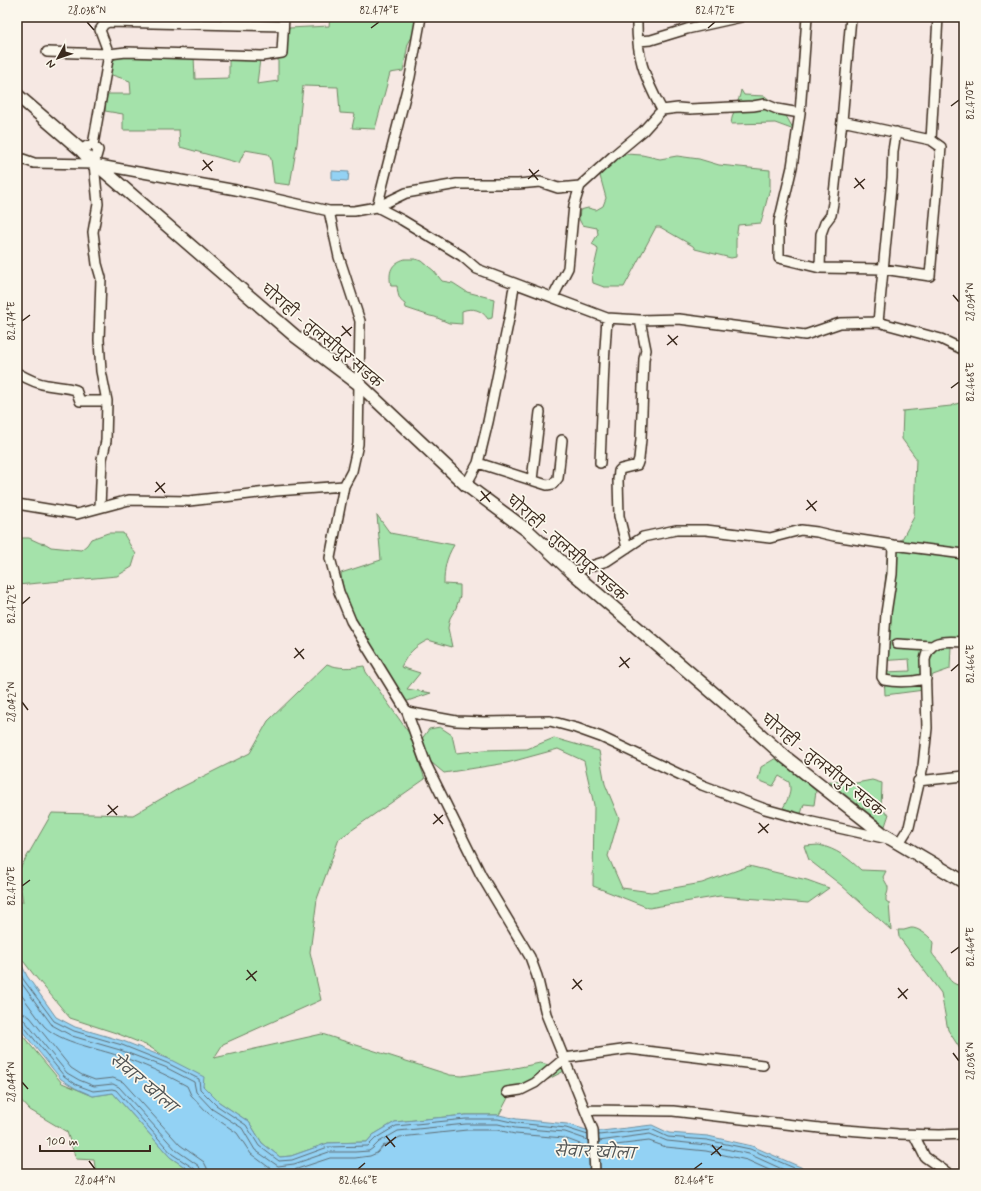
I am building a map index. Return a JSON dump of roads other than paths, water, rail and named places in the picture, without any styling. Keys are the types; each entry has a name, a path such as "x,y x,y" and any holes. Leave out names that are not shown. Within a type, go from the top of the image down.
{"main road":[{"name":"घोराही - तुलसीपुर सडक","path":"17,95 81,150 94,164 104,170 295,336 360,385 466,485 528,531 572,572 732,709 785,757 883,834 964,882"}],"street":[{"path":"377,206 410,77 421,17"},
{"path":"637,17 639,54 644,75 662,110"},
{"path":"638,41 651,40 687,29 741,17"},
{"path":"807,17 800,113 792,167 779,222 779,258 820,268 883,269 930,276 941,147 931,140 842,121"},
{"path":"820,268 821,234 830,215 833,203 851,17"},
{"path":"931,140 938,17"},
{"path":"47,52 108,54 126,52 262,56 282,53 284,22 109,22 104,24 100,30 108,54 93,145"},
{"path":"553,297 568,268 574,205 580,186 612,156 643,131 662,110 678,108 690,109 753,106 765,104 777,109 800,113"},
{"path":"878,322 892,178 892,151 896,132"},
{"path":"81,150 87,146 93,145"},
{"path":"93,145 98,150 94,164 98,204 93,232 97,264 101,278 99,340 101,371 107,401 106,442 102,459 100,507"},
{"path":"17,157 34,163 94,164 119,170 236,190 329,211 354,211 377,206 406,193 457,184 518,184 540,182 558,188 580,186"},
{"path":"377,206 462,256 477,269 608,318 640,320 679,319 805,335 840,322 878,322 941,339 964,350"},
{"path":"329,211 339,257 360,321 358,444 352,471 344,486 330,558 339,592 351,622 407,712 426,764 481,875 530,957 537,976 546,1014 593,1130 596,1174"},
{"path":"466,485 478,463 488,422 515,284"},
{"path":"600,463 604,364 608,318"},
{"path":"626,548 619,516 618,480 619,471 621,469 637,465 639,459 644,359 646,350 640,320"},
{"path":"17,373 38,383 76,390 80,400 107,401"},
{"path":"532,480 540,412"},
{"path":"478,463 547,485 553,484 558,478 562,440"},
{"path":"17,504 77,514 129,500 189,501 344,486"},
{"path":"572,572 607,561 643,537 676,530 706,530 770,538 801,530 893,545 964,554"},
{"path":"893,545 892,574 886,613 882,677 884,680 897,682 926,679"},
{"path":"407,712 456,721 550,721 601,737 702,785 765,810 898,842 909,827 922,766 926,728 926,653 931,646 939,641 964,642"},
{"path":"897,644 931,646"},
{"path":"918,781 964,776"},
{"path":"507,1092 521,1090 535,1083 565,1058 629,1049 763,1065"},
{"path":"586,1110 673,1110 820,1128 914,1135 964,1134"},
{"path":"914,1135 925,1157 949,1174"}],"water":[{"path":"332,171 349,172 348,181 332,180"},
{"name":"सेवार खोला","path":"17,955 27,976 56,1017 75,1027 123,1041 169,1059 204,1077 203,1086 219,1102 249,1122 262,1143 280,1157 291,1156 328,1143 367,1142 373,1135 395,1122 466,1115 499,1115 517,1119 567,1124 593,1132 652,1125 669,1133 708,1136 752,1146 805,1169 828,1174 195,1174 170,1157 113,1093 93,1096 75,1088 61,1079 17,1025"}]}
